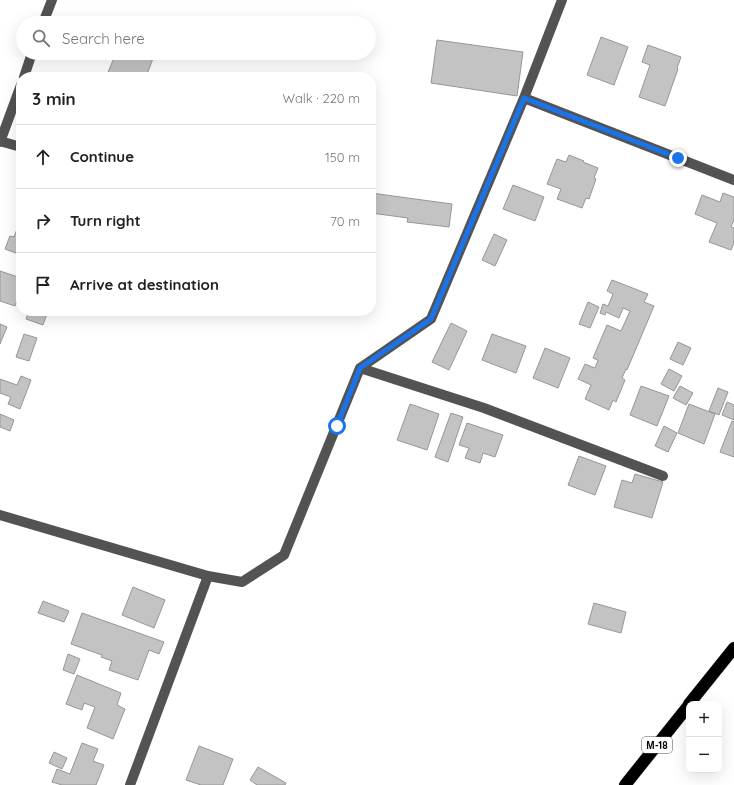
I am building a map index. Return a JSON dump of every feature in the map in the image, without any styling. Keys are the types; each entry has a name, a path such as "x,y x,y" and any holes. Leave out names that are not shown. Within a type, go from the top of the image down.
{"highway":[{"name":"М-18","path":"691,701 734,648"},
{"name":"М-18","path":"625,785 686,708"}],"street":[{"path":"46,16 52,0"},
{"path":"0,515 208,576 242,582 284,555 360,368 431,319 524,98 562,0"},
{"path":"26,72 30,60"},
{"path":"16,98 0,141 16,146"},
{"path":"524,98 734,180"},
{"path":"360,368 484,408 662,476"},
{"path":"130,785 208,576"}],"building":[{"path":"601,37 628,47 614,85 587,75"},
{"path":"437,40 523,52 517,96 431,83"},
{"path":"648,45 681,57 665,106 639,97 650,65 642,62"},
{"path":"113,60 152,60 148,72 108,72"},
{"path":"569,155 598,168 589,199 586,198 582,208 557,199 561,189 547,184 557,159 566,162"},
{"path":"513,185 544,197 535,221 503,209"},
{"path":"723,193 734,197 734,220 731,227 734,228 734,243 731,250 709,242 717,223 695,214 702,195 720,202"},
{"path":"376,194 452,204 449,227 407,222 408,218 376,214"},
{"path":"16,232 16,253 5,249 10,236 14,237"},
{"path":"494,234 507,240 495,266 482,260"},
{"path":"0,271 16,276 16,303 15,306 0,301"},
{"path":"612,280 648,294 644,302 654,306 627,370 626,369 622,378 625,380 616,402 613,400 609,410 585,399 591,385 578,379 585,364 595,368 598,360 593,358 607,325 621,331 630,311 623,308 619,318 606,312 605,315 600,313 603,304 608,306 613,294 607,291"},
{"path":"588,302 599,307 590,328 579,324"},
{"path":"27,316 46,316 43,325 26,319"},
{"path":"451,323 467,331 449,370 432,362"},
{"path":"0,324 7,327 0,344"},
{"path":"24,334 37,338 29,361 16,357"},
{"path":"492,334 526,346 516,373 482,360"},
{"path":"678,342 691,348 683,365 670,359"},
{"path":"545,348 570,358 558,388 533,378"},
{"path":"669,369 682,376 674,391 661,384"},
{"path":"21,376 31,380 20,409 8,404 11,397 0,393 0,379 17,385"},
{"path":"641,386 669,396 657,426 630,415"},
{"path":"680,386 693,393 686,405 673,398"},
{"path":"718,388 728,392 719,415 709,411"},
{"path":"727,402 734,405 734,420 722,415"},
{"path":"410,404 439,414 427,450 397,440"},
{"path":"689,404 715,414 704,444 678,433"},
{"path":"451,413 463,417 448,462 435,457"},
{"path":"0,414 14,420 10,431 0,427"},
{"path":"732,421 734,422 734,457 720,452"},
{"path":"467,423 503,435 495,457 483,453 480,463 465,458 469,448 459,445"},
{"path":"664,426 677,433 668,452 655,446"},
{"path":"579,456 606,466 595,495 568,485"},
{"path":"635,474 663,482 652,518 614,507 622,480 632,483"},
{"path":"133,587 165,600 154,628 122,615"},
{"path":"43,601 69,611 64,622 38,613"},
{"path":"594,603 626,612 621,633 588,624"},
{"path":"82,613 164,642 159,654 149,650 138,680 109,670 112,661 101,657 102,655 71,644"},
{"path":"68,654 80,659 74,674 63,670"},
{"path":"77,675 121,693 117,705 125,709 113,739 87,728 95,707 84,703 82,710 66,704"},
{"path":"82,743 98,749 93,761 104,765 96,785 62,785 52,782 57,769 70,774"},
{"path":"199,746 233,759 223,785 201,785 186,780"},
{"path":"54,752 67,758 62,769 49,763"},
{"path":"258,767 286,783 285,785 257,785 250,780"}],"route":[{"path":"337,426 360,368 431,319 524,98 678,158"}]}
